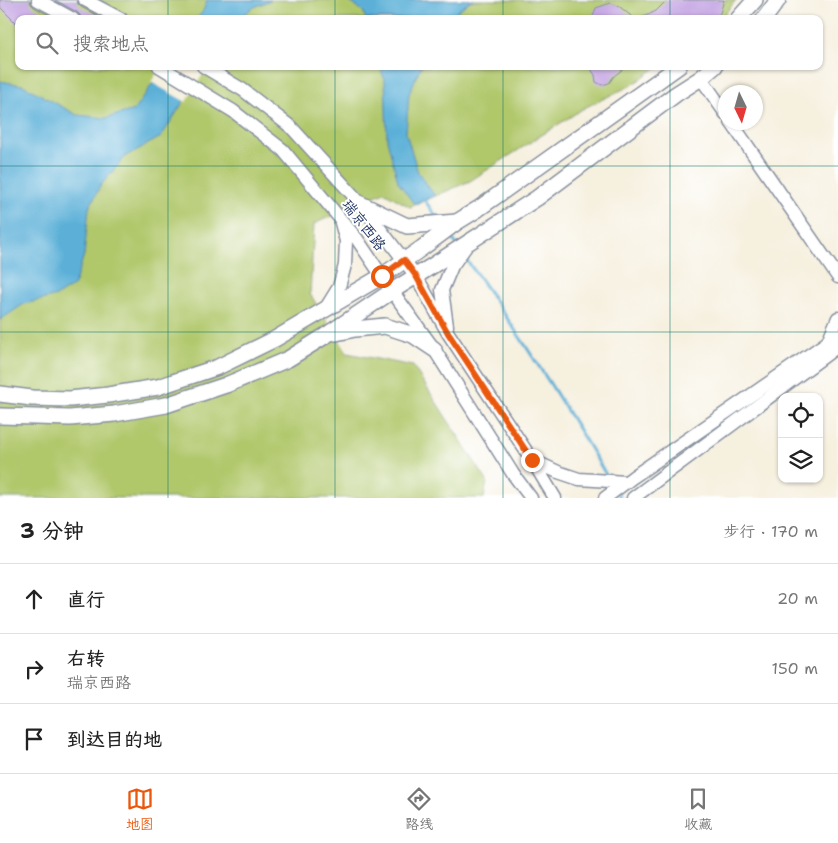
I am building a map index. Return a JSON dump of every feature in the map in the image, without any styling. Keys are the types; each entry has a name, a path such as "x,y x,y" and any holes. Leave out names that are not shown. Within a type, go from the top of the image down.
{"main road":[{"path":"742,15 755,0"},
{"path":"767,15 778,0"},
{"path":"0,394 32,398 70,399 108,395 158,387 218,368 275,339 382,276 673,70"},
{"path":"0,416 70,418 114,414 166,404 226,385 288,359 537,198 710,70"},
{"path":"523,177 520,186 522,194 530,198 537,198"},
{"path":"360,204 407,226 458,222"},
{"path":"325,336 355,329 385,326 413,335 434,350"},
{"path":"275,339 285,337 291,341 294,350 288,359"}],"street":[{"path":"38,0 66,15"},
{"path":"85,0 113,15"},
{"name":"瑞京西路","path":"166,70 234,111 283,150 358,239 434,350 512,474 531,498"},
{"name":"瑞京西路","path":"209,70 243,90 291,127 360,204 416,276 448,333 555,498"},
{"path":"701,78 718,102"},
{"path":"737,130 838,277"},
{"path":"324,311 339,287 345,265 346,241 340,219"},
{"path":"448,333 442,290 452,266 470,241"},
{"path":"635,497 835,344 838,318"},
{"path":"605,498 629,480 835,344"},
{"path":"532,460 579,479 629,480"},
{"path":"512,474 518,498"}],"green space":[{"path":"0,0 736,0 724,15 15,15 15,70 653,70 632,85 584,108 470,181 410,207 384,192 314,224 310,294 347,353 413,366 487,481 484,498 0,498"}],"water":[{"path":"207,0 271,0 252,8 244,15 200,15"},
{"path":"347,0 474,0 470,1 453,15 364,15 363,11"},
{"path":"162,70 203,70 161,137 126,156 101,185 89,208 84,255 74,285 57,296 24,304 0,320 0,81 23,85 77,115 106,118 134,110"},
{"path":"381,70 419,70 409,94 406,133 418,172 435,196 414,204 398,182 387,140 385,82"}],"pier":[{"path":"159,70 206,70 186,102 151,82"}],"building":[{"path":"0,0 30,0 34,7 49,15 15,15 15,22 0,7"},
{"path":"55,0 77,0 81,7 96,15 80,15"},
{"path":"667,0 724,0 719,15 648,15 656,11"},
{"path":"611,3 630,15 593,15 596,8"},
{"path":"592,70 622,70 609,83 602,85 596,82"}],"waterway":[{"path":"423,198 438,219"},
{"path":"449,234 457,245"},
{"path":"463,255 538,365 608,478"},
{"path":"617,492 620,498"}],"route":[{"path":"382,276 404,260 416,276 448,333 532,460"}]}
